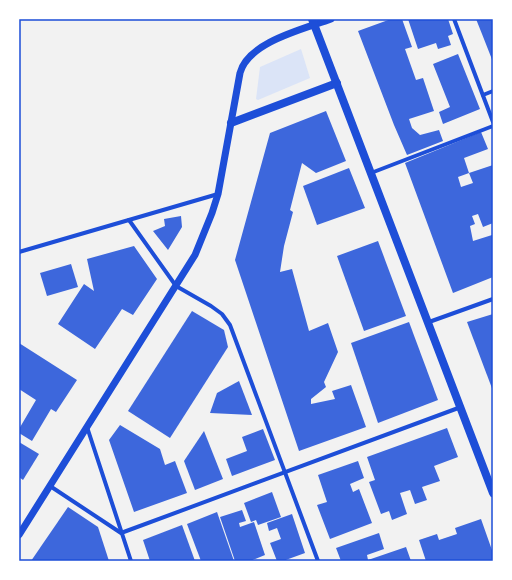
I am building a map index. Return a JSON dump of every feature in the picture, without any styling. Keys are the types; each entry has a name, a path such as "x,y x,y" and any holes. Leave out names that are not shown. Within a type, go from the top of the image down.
{"main road":[{"path":"313,22 429,322 493,493"},
{"path":"231,124 337,83"}],"street":[{"path":"19,535 195,255 218,194 242,67 248,57 264,46 313,22 331,19"},
{"path":"454,19 493,122"},
{"path":"483,95 493,91"},
{"path":"371,173 493,126"},
{"path":"19,252 218,194"},
{"path":"129,220 176,286 211,306 229,323 318,561"},
{"path":"429,322 493,299"},
{"path":"121,533 461,407"},
{"path":"87,427 131,561"},
{"path":"50,486 121,533"}],"shaded area":[{"path":"301,49 310,78 258,100 256,99 260,67"}],"building":[{"path":"391,19 402,19 412,47 405,49 416,80 423,78 434,111 409,119 412,128 420,135 439,130 443,141 407,155 358,31"},
{"path":"408,19 448,19 453,34 448,36 451,45 438,49 436,43 418,49"},
{"path":"476,19 493,19 493,62 482,34"},
{"path":"458,54 480,109 443,124 439,112 450,107 433,64"},
{"path":"326,111 346,161 316,173 302,163 290,210 293,212 284,246 280,272 292,269 309,331 328,323 338,352 324,382 326,387 311,399 311,404 335,399 332,391 351,385 366,427 299,451 235,260 270,133"},
{"path":"481,132 488,149 464,158 469,173 493,165 493,223 483,227 478,214 472,216 475,224 470,226 473,241 492,235 493,277 453,293 405,163","holes":["469,173 473,183 461,187 458,177"]},
{"path":"349,168 365,208 317,225 303,186"},
{"path":"181,216 182,227 168,250 153,231 165,226 164,219"},
{"path":"378,241 406,316 364,331 337,256"},
{"path":"134,246 157,279 133,315 122,309 95,349 58,324 84,284 94,291 87,259"},
{"path":"71,264 78,287 47,296 40,273"},
{"path":"192,311 224,330 228,347 170,438 128,411"},
{"path":"493,314 493,391 467,322"},
{"path":"409,322 438,400 378,423 351,343"},
{"path":"19,343 77,380 56,412 51,409 32,441 19,433 19,429 36,400 19,389"},
{"path":"239,381 252,415 210,413 217,393"},
{"path":"120,425 160,449 165,465 175,461 187,493 134,512 109,440"},
{"path":"447,428 458,457 434,466 440,481 422,487 427,500 415,504 410,490 400,493 407,514 392,520 389,511 381,514 369,482 375,480 367,457"},
{"path":"263,429 275,460 232,476 226,459 247,451 242,437"},
{"path":"204,431 223,479 195,490 184,461"},
{"path":"19,442 39,454 23,480 19,477"},
{"path":"358,461 364,478 350,484 353,492 359,489 372,523 330,539 317,505 327,502 318,475"},
{"path":"272,492 281,517 258,525 256,520 251,522 244,503"},
{"path":"68,507 98,527 109,561 31,561"},
{"path":"242,510 246,521 239,523 240,527 254,522 265,555 250,561 235,561 220,517"},
{"path":"217,512 234,561 201,561 187,524"},
{"path":"292,514 305,553 283,561 277,561 270,543 281,539 277,528 269,531 267,523"},
{"path":"481,519 493,553 493,561 426,561 419,540 437,534 439,540 457,534 455,528"},
{"path":"182,525 195,561 150,561 143,540"},
{"path":"379,533 384,549 367,555 368,560 406,547 411,561 341,561 336,548"}]}
